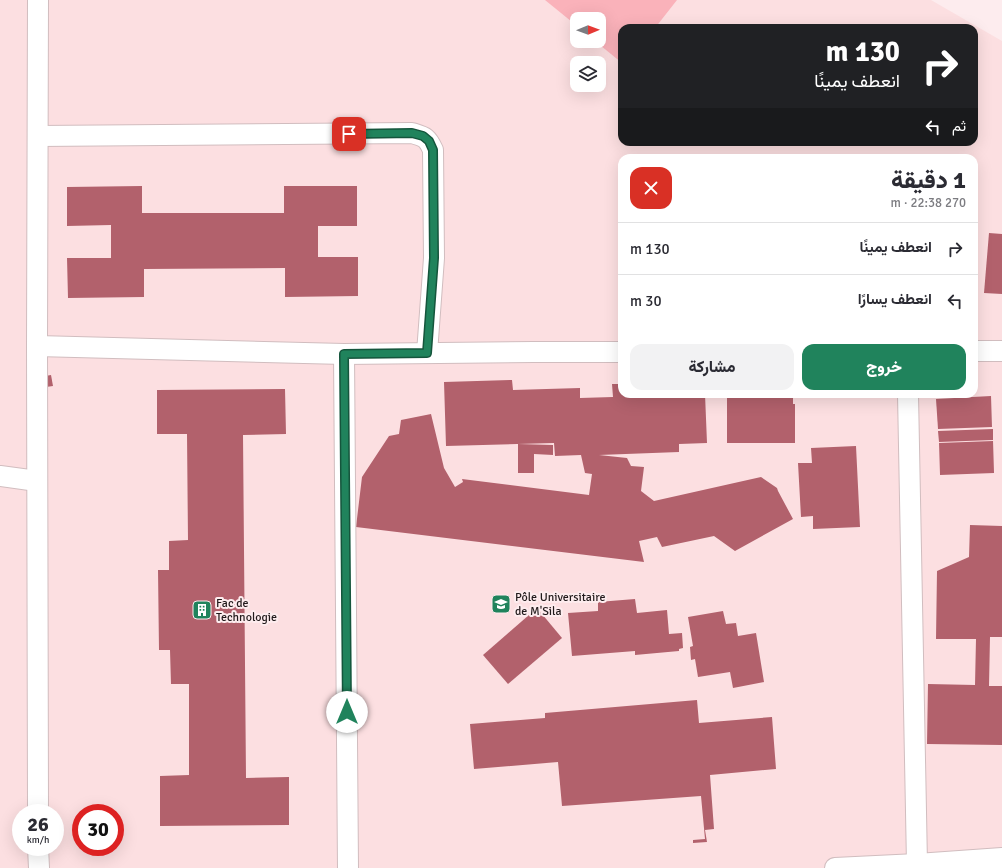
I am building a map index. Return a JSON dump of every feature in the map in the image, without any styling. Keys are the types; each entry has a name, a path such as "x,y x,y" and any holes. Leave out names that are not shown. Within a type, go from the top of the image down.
{"street":[{"path":"38,0 38,804"},
{"path":"38,136 412,133 423,136 429,141 433,150 434,258 427,353"},
{"path":"37,346 344,354 618,352"},
{"path":"978,351 1002,351"},
{"path":"344,354 348,868"},
{"path":"908,398 917,864"},
{"path":"0,476 37,481"},
{"path":"38,856 38,868"},
{"path":"835,868 1002,858"}],"shaded area":[{"name":"Pôle Universitaire de M'Sila","path":"0,0 931,0 973,24 618,24 618,146 978,146 978,27 1002,41 1002,868 0,868"},
{"path":"545,0 677,0 658,24 618,24 618,60 604,48 606,48 606,12 570,12 570,20"}],"building":[{"path":"142,186 142,213 284,213 284,186 357,186 357,226 318,226 318,257 358,257 358,296 285,297 285,268 144,269 144,297 68,298 67,258 111,258 111,225 67,226 67,187"},
{"path":"989,233 1002,234 1002,294 984,293"},
{"path":"51,375 53,386 46,387 45,376"},
{"path":"512,380 513,390 580,388 580,398 613,397 612,384 618,384 618,398 705,398 707,443 679,444 679,452 599,455 627,458 631,466 644,467 641,491 654,501 761,477 777,488 793,519 735,551 714,536 662,547 657,537 639,541 644,562 356,527 362,477 389,436 399,434 401,420 431,414 444,468 455,487 463,482 462,479 589,495 592,474 585,473 581,455 555,456 554,443 446,446 444,382"},
{"name":"Fac de Technologie","path":"285,389 286,434 243,435 246,778 289,777 289,825 160,826 160,776 189,775 189,684 171,684 170,650 159,650 158,570 169,570 169,541 188,540 187,434 157,434 157,390"},
{"path":"991,396 992,427 938,429 936,399 978,398 978,397"},
{"path":"727,398 793,398 793,404 795,404 795,443 727,443"},
{"path":"993,429 993,440 939,442 938,431"},
{"path":"993,441 994,473 940,475 939,443"},
{"path":"518,444 553,445 553,455 534,454 534,473 518,473"},
{"path":"856,446 860,527 813,529 813,516 801,517 798,463 812,463 811,448"},
{"path":"970,525 1002,526 1002,637 990,637 989,686 1002,686 1002,745 927,744 928,684 975,685 976,639 936,639 937,571 969,557"},
{"path":"635,599 637,613 667,610 669,634 682,633 683,648 679,649 679,651 635,655 635,651 572,656 568,613 598,611 598,602"},
{"path":"537,608 562,638 508,684 483,655"},
{"path":"723,611 726,624 736,623 738,636 756,633 764,682 733,688 730,672 698,677 695,659 691,660 690,647 693,646 688,617"},
{"path":"697,700 699,723 772,717 776,769 710,775 714,829 705,830 707,842 693,843 693,840 705,839 701,796 562,806 558,762 474,769 470,724 545,718 545,713"}],"place":[{"name":"Pôle Universitaire de M'Sila","path":"501,604"},
{"name":"Fac de Technologie","path":"202,610"}],"route":[{"path":"347,712 344,354 427,353 434,258 433,150 429,141 423,136 412,133 349,134"}]}
